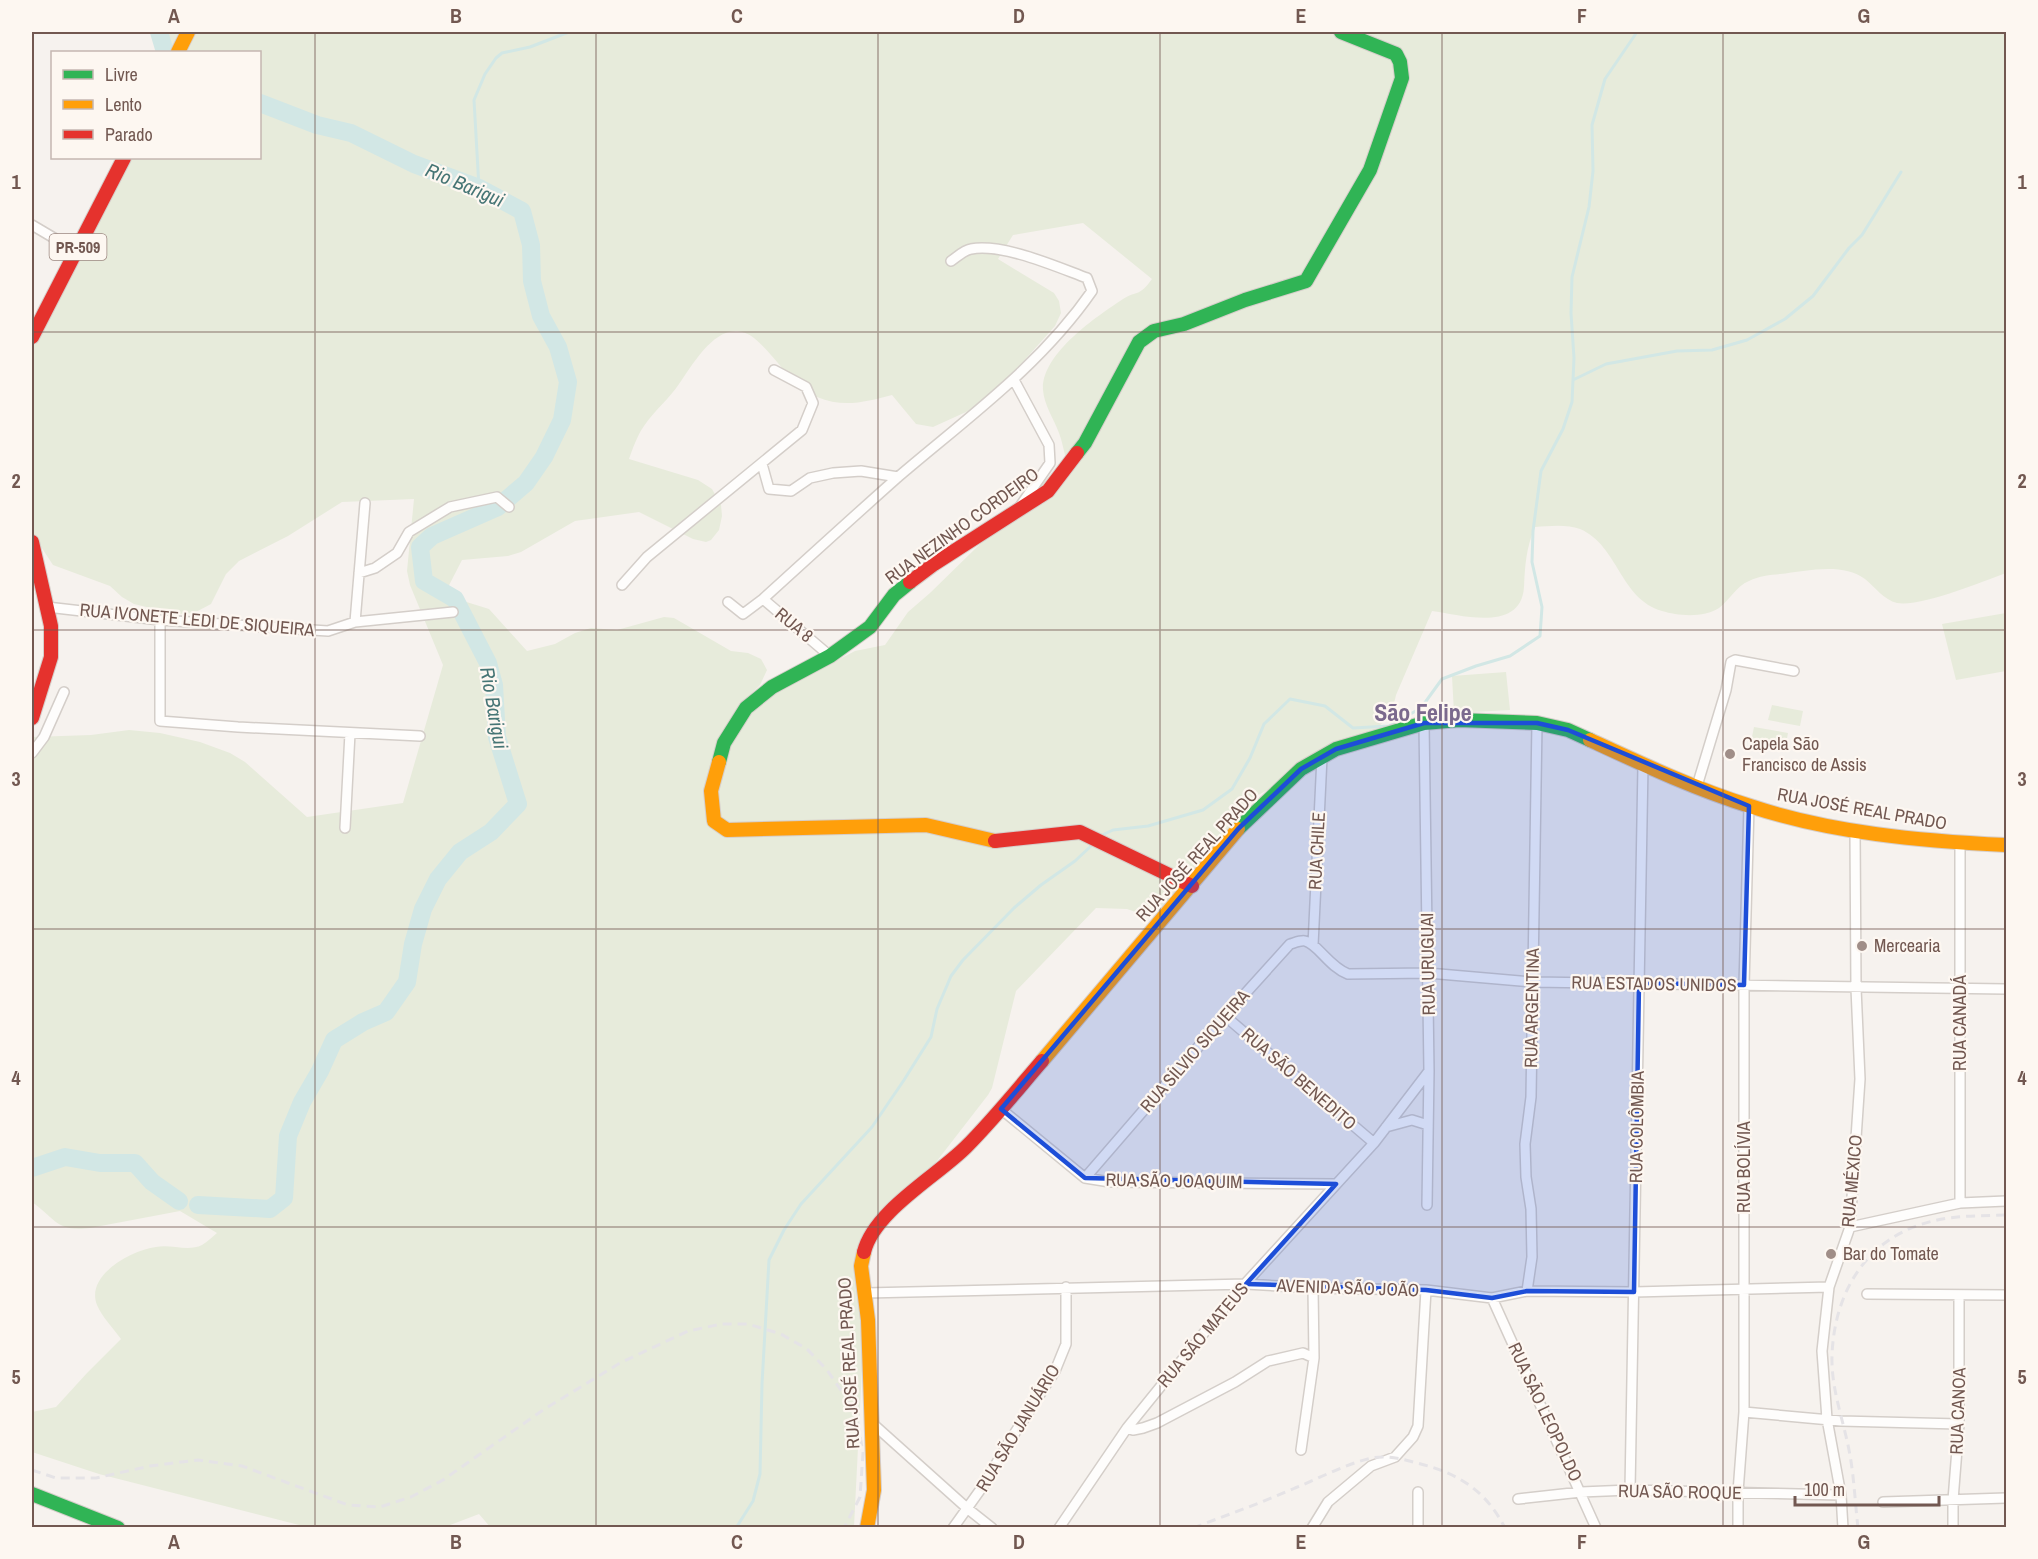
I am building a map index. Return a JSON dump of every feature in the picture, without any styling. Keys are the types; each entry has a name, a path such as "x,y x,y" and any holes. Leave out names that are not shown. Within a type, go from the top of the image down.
{"street":[{"path":"178,51 188,32"},
{"name":"RUA NEZINHO CORDEIRO","path":"1192,886 1080,832 994,841 926,825 727,830 714,821 711,791 724,743 746,708 772,687 830,656 870,627 894,595 934,564 1048,491 1085,443 1139,342 1154,331 1185,324 1245,300 1306,281 1362,189 1379,148 1386,120 1397,95 1404,70 1402,61 1396,54 1341,32"},
{"name":"PR-509","path":"32,337 123,159"},
{"path":"32,225 54,238"},
{"path":"763,599 898,477 1014,380 1071,321 1092,291 1087,278 1029,256 989,249 969,249 951,261"},
{"path":"622,585 647,557 802,430 813,403 806,387 774,370"},
{"path":"1014,380 1049,445 1050,463 1016,511"},
{"path":"762,464 770,489 791,491 810,478 833,473 861,471 898,477"},
{"path":"359,573 375,568 397,553 409,531 450,507 497,496 509,507"},
{"path":"355,622 365,504"},
{"path":"32,542 51,626 51,657 32,718"},
{"name":"RUA 8","path":"728,602 743,614 763,599 830,656"},
{"name":"RUA IVONETE LEDI DE SIQUEIRA","path":"47,607 160,620 328,631 355,622 453,612"},
{"path":"160,620 160,721 420,736"},
{"path":"1697,786 1726,690 1731,662 1735,660 1794,671"},
{"path":"32,753 44,736 64,692"},
{"name":"RUA JOSÉ REAL PRADO","path":"867,1527 874,1490 866,1293 861,1266 866,1245 878,1224 932,1174 964,1149 1192,886 1238,829 1301,769 1347,745 1424,723 1459,720 1537,723 1568,729 1643,765 1749,806 1796,819 1854,830 1960,843 2007,846"},
{"name":"RUA URUGUAI","path":"1424,723 1429,1071 1427,1205"},
{"name":"RUA ARGENTINA","path":"1527,1291 1532,1245 1525,1144 1531,1097 1537,723"},
{"path":"345,828 350,733"},
{"name":"RUA CHILE","path":"1313,945 1322,757"},
{"name":"RUA COLÔMBIA","path":"1630,1490 1643,765"},
{"name":"RUA BOLÍVIA","path":"1738,1527 1738,1492 1744,1412 1744,985 1749,806"},
{"name":"RUA MÉXICO","path":"1843,1527 1841,1496 1827,1419 1822,1352 1829,1287 1850,1227 1860,1079 1856,988 1854,830"},
{"name":"RUA CANADÁ","path":"1960,843 1960,1203"},
{"name":"RUA SÍLVIO SIQUEIRA","path":"1085,1178 1290,944 1304,941 1313,945"},
{"name":"RUA ESTADOS UNIDOS","path":"1313,945 1337,970 1348,974 1428,973 1533,982 2007,989"},
{"name":"RUA SÃO BENEDITO","path":"1225,1016 1374,1143"},
{"name":"RUA SÃO MATEUS","path":"1059,1527 1127,1428 1233,1296 1374,1143 1429,1071"},
{"name":"RUA SÃO JOAQUIM","path":"1001,1109 1085,1178 1110,1182 1336,1184"},
{"path":"1386,1127 1412,1120 1428,1125"},
{"path":"1850,1227 1960,1203 2007,1200"},
{"name":"AVENIDA SÃO JOÃO","path":"866,1293 1246,1284 1426,1290 1492,1298 1527,1291 1634,1292 1829,1287"},
{"name":"RUA SÃO JANUÁRIO","path":"953,1527 968,1509 1055,1371 1066,1344 1066,1287"},
{"path":"1301,1450 1314,1358 1313,1288"},
{"path":"1312,1527 1328,1502 1356,1476 1371,1466 1395,1457 1413,1437 1418,1426 1426,1290"},
{"path":"1868,1294 2007,1295"},
{"name":"RUA CANOA","path":"1953,1527 1959,1424 1959,1295"},
{"name":"RUA SÃO LEOPOLDO","path":"1492,1298 1596,1527"},
{"path":"1127,1428 1133,1430 1157,1423 1235,1382 1268,1361 1303,1353 1314,1358"},
{"path":"1744,1412 1841,1421 1959,1424"},
{"path":"872,1423 968,1509 992,1527"},
{"name":"RUA SÃO ROQUE","path":"1518,1499 1581,1492 1630,1490 1841,1496"},
{"path":"1418,1492 1418,1527"},
{"path":"32,1494 118,1527"},
{"path":"1883,1502 2007,1498"}],"highlighted area":[{"path":"1424,723 1537,723 1568,730 1749,806 1744,985 1639,983 1634,1292 1527,1291 1492,1298 1426,1290 1246,1284 1336,1184 1085,1178 1001,1109 1238,829 1301,769 1336,749"}],"green space":[{"path":"159,32 2006,32 2006,573 1951,593 1908,603 1892,601 1865,579 1846,571 1824,569 1772,575 1744,583 1723,605 1713,611 1699,615 1683,615 1662,611 1648,605 1628,584 1603,547 1580,529 1564,526 1535,527 1528,549 1524,587 1520,601 1512,611 1488,618 1432,611 1392,707 1380,726 1370,734 1251,799 1183,888 1159,913 1144,915 1127,909 1096,908 1016,991 992,1088 988,1095 868,1250 854,1527 491,1528 479,1514 445,1527 307,1527 99,1474 32,1452 32,1412 56,1407 121,1339 97,1305 95,1294 104,1274 124,1259 146,1249 162,1246 197,1247 217,1233 180,1211 90,1228 70,1228 57,1223 32,1202 32,737 91,735 129,730 160,733 200,742 230,753 245,762 307,817 403,803 443,665 410,585 407,571 414,499 342,502 288,536 239,561 226,574 211,604 194,613 175,614 134,604 110,586 53,565 32,533 32,349 73,271 89,247 93,226 124,159 261,159 261,51 174,51","holes":["1083,223 1152,279 1141,291 1123,299 1085,326 1060,350 1051,363 1045,376 1043,390 1066,460 908,612 885,645 855,651 775,693 750,695 760,685 767,670 761,659 748,653 731,651 674,618 664,617 617,630 591,628 575,633 555,644 527,651 489,609 444,595 462,560 508,556 521,552 575,521 639,512 693,539 706,542 711,540 719,530 722,516 721,505 712,489 698,480 629,459 637,438 648,421 701,353 710,343 731,331 742,332 754,338 793,379 814,396 845,403 864,402 892,395 916,424 933,427 966,412 989,397 1055,326 1061,313 1059,301 1054,293 998,259 1013,235"]},
{"path":"2006,613 2006,671 1956,680 1942,624"},
{"path":"1506,672 1510,710 1454,713 1452,676"},
{"path":"1772,705 1803,711 1800,726 1768,720"},
{"path":"1754,727 1788,733 1785,749 1751,742"}],"waterway":[{"name":"Rio Barigui","path":"159,32 165,51"},
{"path":"479,188 474,100 485,74 502,53 530,47 569,32"},
{"path":"1100,836 1113,830 1148,826 1203,810 1232,789 1250,758 1264,724 1290,699 1325,706 1353,728 1389,726 1421,708 1442,679 1510,656 1540,636 1542,607 1532,562 1533,531 1541,471 1563,429 1572,402 1574,358 1571,313 1572,277 1589,207 1593,171 1592,125 1605,79 1637,32"},
{"name":"Rio Barigui","path":"198,1205 270,1209 284,1198 288,1136 302,1102 334,1040 363,1022 386,1012 407,982 413,944 423,909 438,879 460,852 491,832 518,804 497,737 494,685 488,663 455,599 424,581 420,547 432,536 498,507 526,483 544,457 562,420 568,382 558,347 541,316 532,281 531,245 522,211 479,188 414,164 351,133 317,125 261,103"},
{"path":"1573,380 1606,364 1677,351 1712,350 1747,340 1785,319 1813,296 1849,248 1862,235 1901,172"},
{"path":"736,1528 753,1501 760,1474 769,1260 784,1230 801,1204 872,1127 904,1080 931,1037 937,1009 951,976 963,960 1014,908 1091,846"},
{"name":"Rio Barigui","path":"32,1168 65,1157 100,1163 135,1163 152,1182 179,1201"}],"railway":[{"path":"1858,1528 1851,1459 1835,1392 1832,1368 1834,1332 1839,1310 1848,1289 1859,1270 1873,1253 1890,1239 1910,1228 1951,1218 2006,1215"},
{"path":"32,1470 56,1478 96,1478 150,1466 198,1460 242,1466 348,1505 380,1507 411,1497 443,1480 543,1410 620,1363 688,1331 722,1324 748,1324 781,1334 807,1349 827,1370 857,1419 863,1453 860,1497 844,1528"},
{"path":"1193,1528 1270,1499 1352,1464 1383,1457 1417,1463 1457,1478 1479,1493 1497,1514 1505,1528"}],"traffic: fast":[{"path":"1077,453 1085,443 1139,342 1154,331 1184,324 1245,300 1306,281 1370,170 1402,78 1400,62 1396,54 1341,32"},
{"path":"719,762 724,743 746,708 772,687 830,656 870,627 894,595 910,582"},
{"path":"1238,829 1301,769 1336,749 1424,723 1459,720 1537,723 1568,730 1590,740"},
{"path":"32,1494 118,1528"}],"traffic: slow":[{"path":"178,51 188,32"},
{"path":"1590,740 1689,784 1729,799 1812,823 1909,838 2006,845"},
{"path":"719,762 711,791 714,821 727,830 926,825 995,841"},
{"path":"1042,1061 1238,829"},
{"path":"864,1252 861,1266 868,1320 874,1490 867,1528"}],"traffic: jam":[{"path":"32,337 123,159"},
{"path":"910,582 934,564 1048,491 1077,453"},
{"path":"32,542 51,626 51,657 32,718"},
{"path":"995,841 1080,832 1192,886"},
{"path":"864,1252 870,1237 893,1208 966,1147 1042,1061"}],"place":[{"name":"Capela São Francisco de Assis","path":"1730,754"},
{"name":"Mercearia","path":"1862,946"},
{"name":"Bar do Tomate","path":"1831,1254"}],"district":[{"name":"São Felipe","path":"1423,713"}]}
